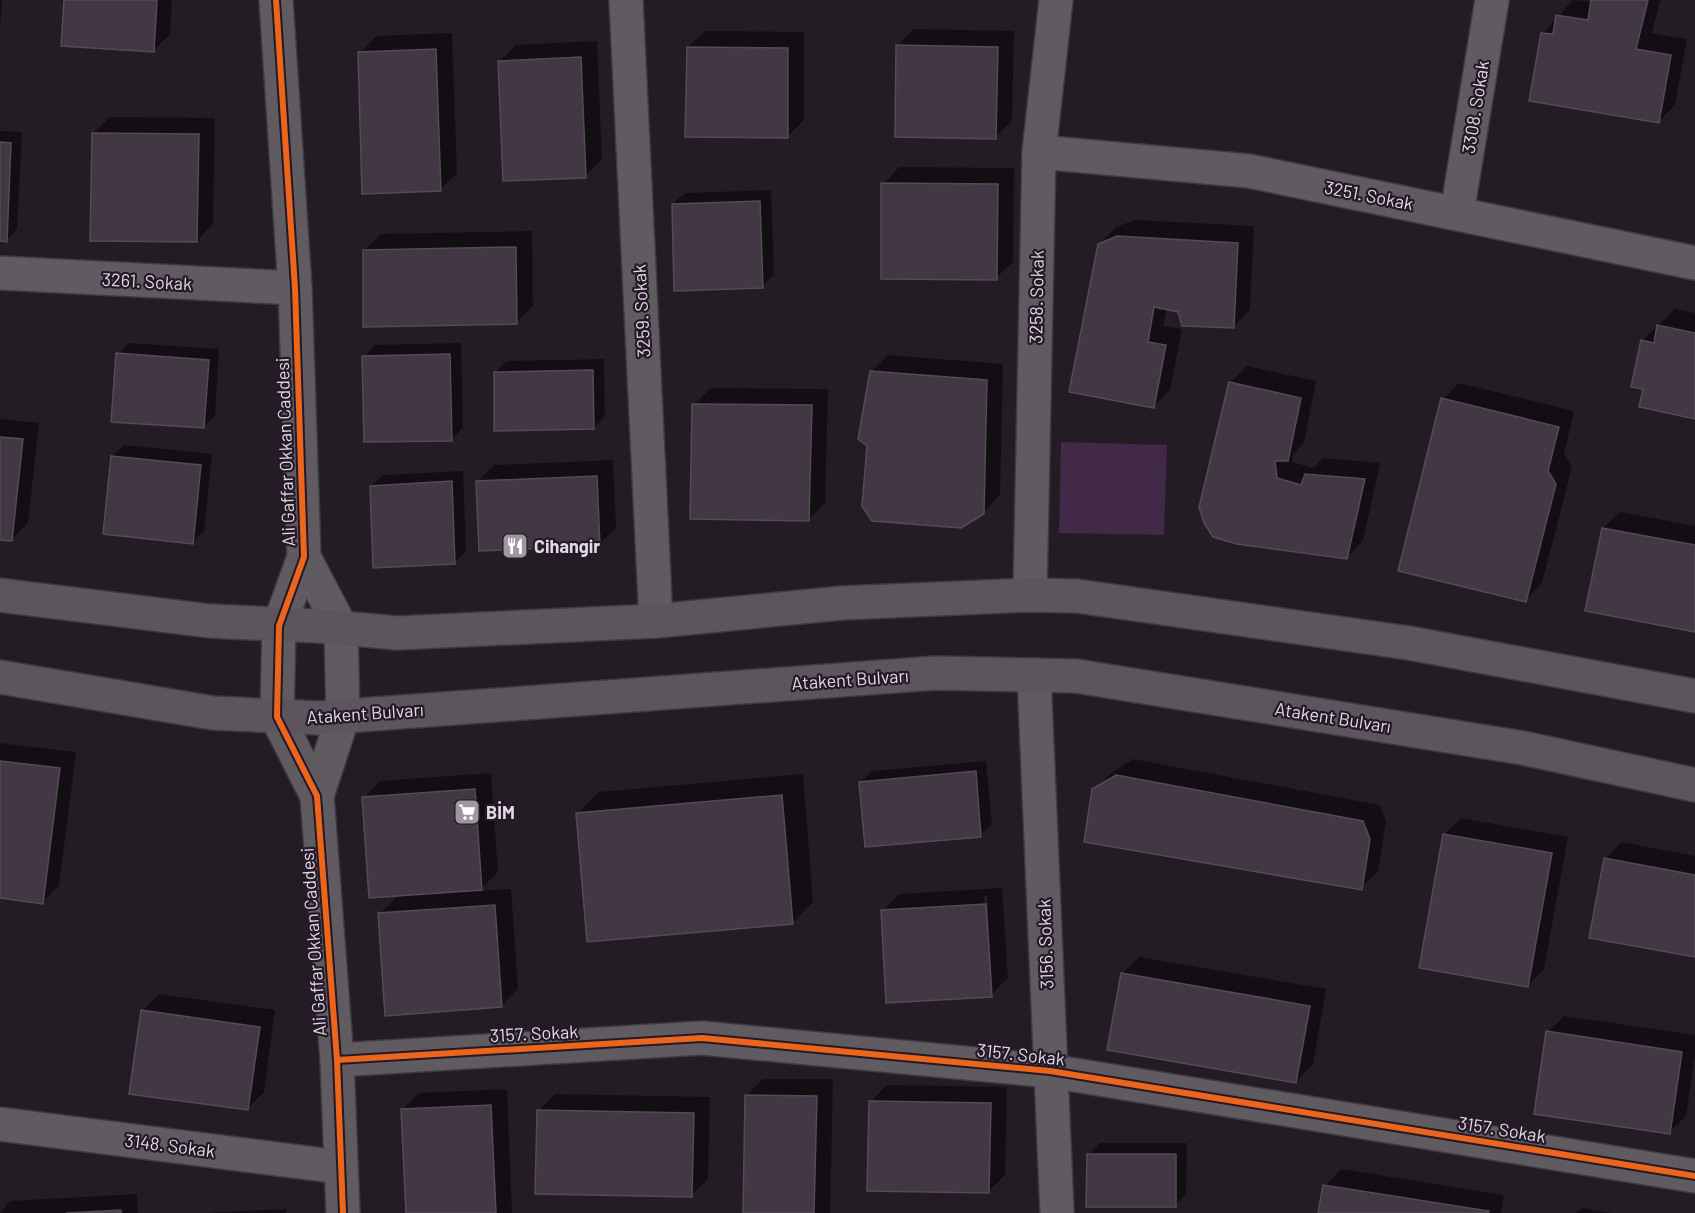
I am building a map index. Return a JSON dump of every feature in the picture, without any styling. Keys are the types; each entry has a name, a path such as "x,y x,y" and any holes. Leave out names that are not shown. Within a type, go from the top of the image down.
{"main road":[{"path":"0,595 210,621 399,633 656,621 842,603 1030,595 1077,596 1409,643 1695,696"},
{"name":"Atakent Bulvarı","path":"0,677 213,713 319,718 936,673 1076,676 1523,748 1695,785"}],"street":[{"name":"Ali Gaffar Okkan Caddesi","path":"276,0 295,288 304,556 279,626 277,717 316,796 337,1060 343,1213"},
{"name":"3259. Sokak","path":"626,0 656,621"},
{"name":"3258. Sokak","path":"1030,595 1038,152 1056,0"},
{"name":"3308. Sokak","path":"1457,213 1492,0"},
{"name":"3251. Sokak","path":"1038,152 1250,171 1695,262"},
{"name":"3261. Sokak","path":"0,273 295,288"},
{"name":"Ali Gaffar Okkan Caddesi","path":"304,556 340,628 342,716 316,796"},
{"name":"3156. Sokak","path":"1034,675 1057,1213"},
{"name":"3157. Sokak","path":"337,1060 702,1038 1050,1071 1695,1176"},
{"name":"3148. Sokak","path":"0,1124 340,1167"}],"shaded area":[{"path":"1061,442 1167,445 1164,535 1059,533"}],"building":[{"path":"64,0 157,0 154,52 61,46"},
{"path":"1591,0 1648,0 1636,49 1671,55 1659,123 1529,101 1541,33 1553,34 1556,15 1588,20"},
{"path":"896,45 998,47 996,139 895,137"},
{"path":"687,47 788,48 788,138 685,137"},
{"path":"436,49 441,191 362,194 358,52"},
{"path":"581,57 586,178 503,181 498,61"},
{"path":"92,133 199,134 197,242 90,241"},
{"path":"0,142 11,143 7,242 0,241"},
{"path":"881,183 998,184 997,280 881,279"},
{"path":"760,201 763,288 674,291 672,204"},
{"path":"1117,236 1238,243 1234,328 1182,326 1178,312 1154,307 1148,342 1166,345 1154,408 1069,392 1098,244"},
{"path":"516,247 517,324 363,327 363,250"},
{"path":"1657,325 1695,333 1695,419 1639,407 1643,389 1631,387 1641,340 1654,343"},
{"path":"116,353 209,360 204,428 111,422"},
{"path":"450,354 452,441 364,442 362,356"},
{"path":"593,370 594,429 494,431 494,372"},
{"path":"870,371 987,380 984,514 961,528 872,521 862,506 867,446 858,439"},
{"path":"1229,382 1301,398 1288,461 1275,461 1277,478 1301,485 1305,474 1365,479 1347,559 1237,544 1213,537 1204,523 1199,507"},
{"path":"1441,398 1559,427 1548,471 1556,484 1526,602 1398,571"},
{"path":"692,404 812,405 809,521 690,519"},
{"path":"0,437 23,439 12,541 0,540"},
{"path":"111,456 201,465 193,544 103,534"},
{"path":"597,476 600,546 479,551 476,481"},
{"path":"452,481 455,564 373,568 370,486"},
{"path":"1602,528 1695,545 1695,632 1585,611"},
{"path":"0,761 60,768 43,904 0,898"},
{"path":"976,771 981,837 865,847 859,782"},
{"path":"1116,775 1363,821 1370,839 1362,890 1084,842 1092,789"},
{"path":"475,789 482,890 369,898 362,797"},
{"path":"782,795 793,924 587,942 576,813"},
{"path":"1443,834 1552,853 1528,987 1419,968"},
{"path":"1604,858 1695,875 1695,957 1589,938"},
{"path":"986,904 992,997 886,1003 881,910"},
{"path":"495,905 502,1007 385,1016 378,913"},
{"path":"1121,973 1310,1006 1296,1083 1107,1050"},
{"path":"141,1010 260,1027 248,1110 129,1094"},
{"path":"1546,1031 1682,1052 1670,1134 1534,1114"},
{"path":"745,1095 817,1096 814,1213 743,1213"},
{"path":"869,1101 991,1103 989,1193 867,1191"},
{"path":"491,1105 496,1213 406,1213 401,1109"},
{"path":"537,1110 694,1113 692,1197 535,1194"},
{"path":"1087,1154 1176,1154 1176,1207 1086,1207"},
{"path":"1323,1185 1489,1211 1488,1213 1318,1213"},
{"path":"121,1210 121,1213 66,1213"}],"cycle path":[{"path":"276,0 295,288 304,557 279,626 277,717 317,796 337,1060 343,1213"},
{"path":"337,1060 702,1038 1050,1071 1695,1176"}],"place":[{"name":"Cihangir","path":"515,546"},
{"name":"BİM","path":"467,812"}]}
